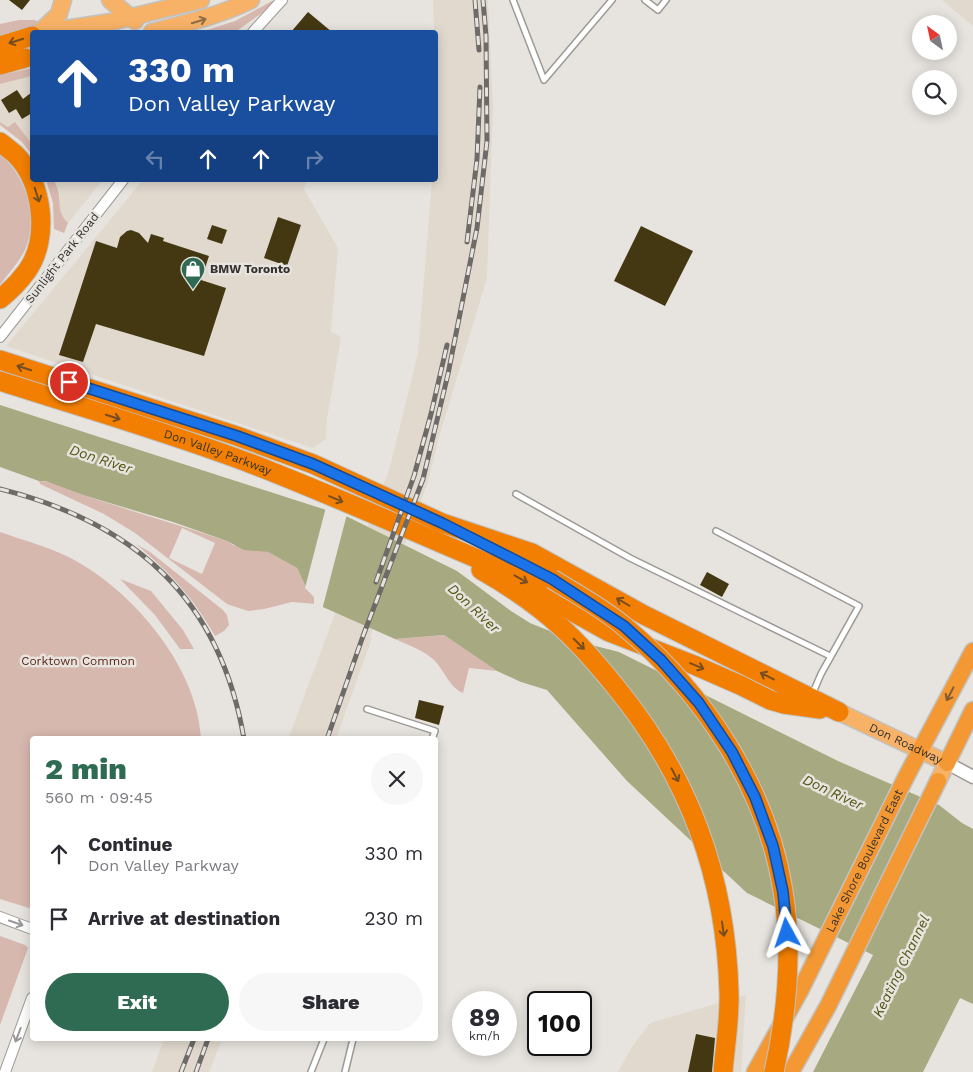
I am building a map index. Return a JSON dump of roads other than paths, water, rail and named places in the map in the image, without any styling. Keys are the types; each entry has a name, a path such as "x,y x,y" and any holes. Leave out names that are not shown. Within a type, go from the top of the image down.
{"highway":[{"path":"0,46 30,37"},
{"path":"0,65 29,57"},
{"path":"0,142 16,155 30,175"},
{"path":"0,298 12,289 28,270 37,251 41,224 39,200 33,182"},
{"name":"Don Valley Parkway","path":"0,360 237,436 313,464 442,523"},
{"name":"Don Valley Parkway","path":"0,381 155,430 250,464 428,538"},
{"path":"442,523 552,579 624,626 661,660 699,703 732,752 755,797 773,846 783,892 787,933 786,994 780,1046 774,1072"},
{"path":"442,523 532,553 644,615 838,712"},
{"path":"428,538 485,572 562,627 594,660 652,735 687,799 710,863 718,892 724,930 729,994 723,1072"},
{"path":"428,538 511,573 536,587 572,612 609,632 694,665 770,700 784,704 838,712"},
{"name":"Lake Shore Boulevard East","path":"755,1072 800,991 920,749 973,651"},
{"path":"947,763 973,710"},
{"path":"791,1072 828,1006 938,781"}],"main road":[{"path":"42,30 59,14 63,0"},
{"path":"110,0 147,30"},
{"path":"56,30 130,17 183,6 201,0"},
{"path":"159,30 196,22 233,9 251,0"},
{"name":"Don Roadway","path":"838,712 947,763"},
{"path":"938,781 947,763"}],"street":[{"path":"256,29 282,0"},
{"name":"Sunlight Park Road","path":"0,336 121,182"},
{"name":"Don Roadway","path":"947,763 973,777"},
{"path":"0,917 30,928"},
{"path":"5,1072 30,1003"}],"lane":[{"path":"513,0 544,80 612,0"},
{"path":"645,0 658,10 666,0"},
{"path":"516,494 630,558 830,656"},
{"path":"716,531 859,606 820,674 811,698"},
{"path":"367,709 434,731 433,736"},
{"path":"311,1072 323,1041"},
{"path":"345,1072 353,1041"}],"water":[{"path":"0,405 348,517 457,571 530,623 572,640 619,652 838,761 939,805 973,829 973,1004 960,998 923,1072 813,1072 873,955 747,893 627,781 547,690 521,682 497,671 444,635 395,639 316,604 317,596 305,585 297,568 268,552 244,550 227,541 173,522 83,495 0,467"}],"railway":[{"path":"475,0 479,50"},
{"path":"328,736 363,636 423,479 448,374 477,228 487,141 486,36 483,0"},
{"path":"467,242 477,159 480,87"},
{"path":"376,582 414,476 447,345"},
{"path":"0,489 48,504 92,523 130,546 164,574 192,607 215,645 232,689 243,736"},
{"path":"181,1072 193,1041"},
{"path":"196,1072 207,1041"}],"place":[{"name":"BMW Toronto","path":"193,290"}],"water label":[{"name":"Don River","path":"101,459"},
{"name":"Don River","path":"474,608"},
{"name":"Don River","path":"833,792"},
{"name":"Keating Channel","path":"901,966"}],"park label":[{"name":"Corktown Common","path":"78,661"}]}
